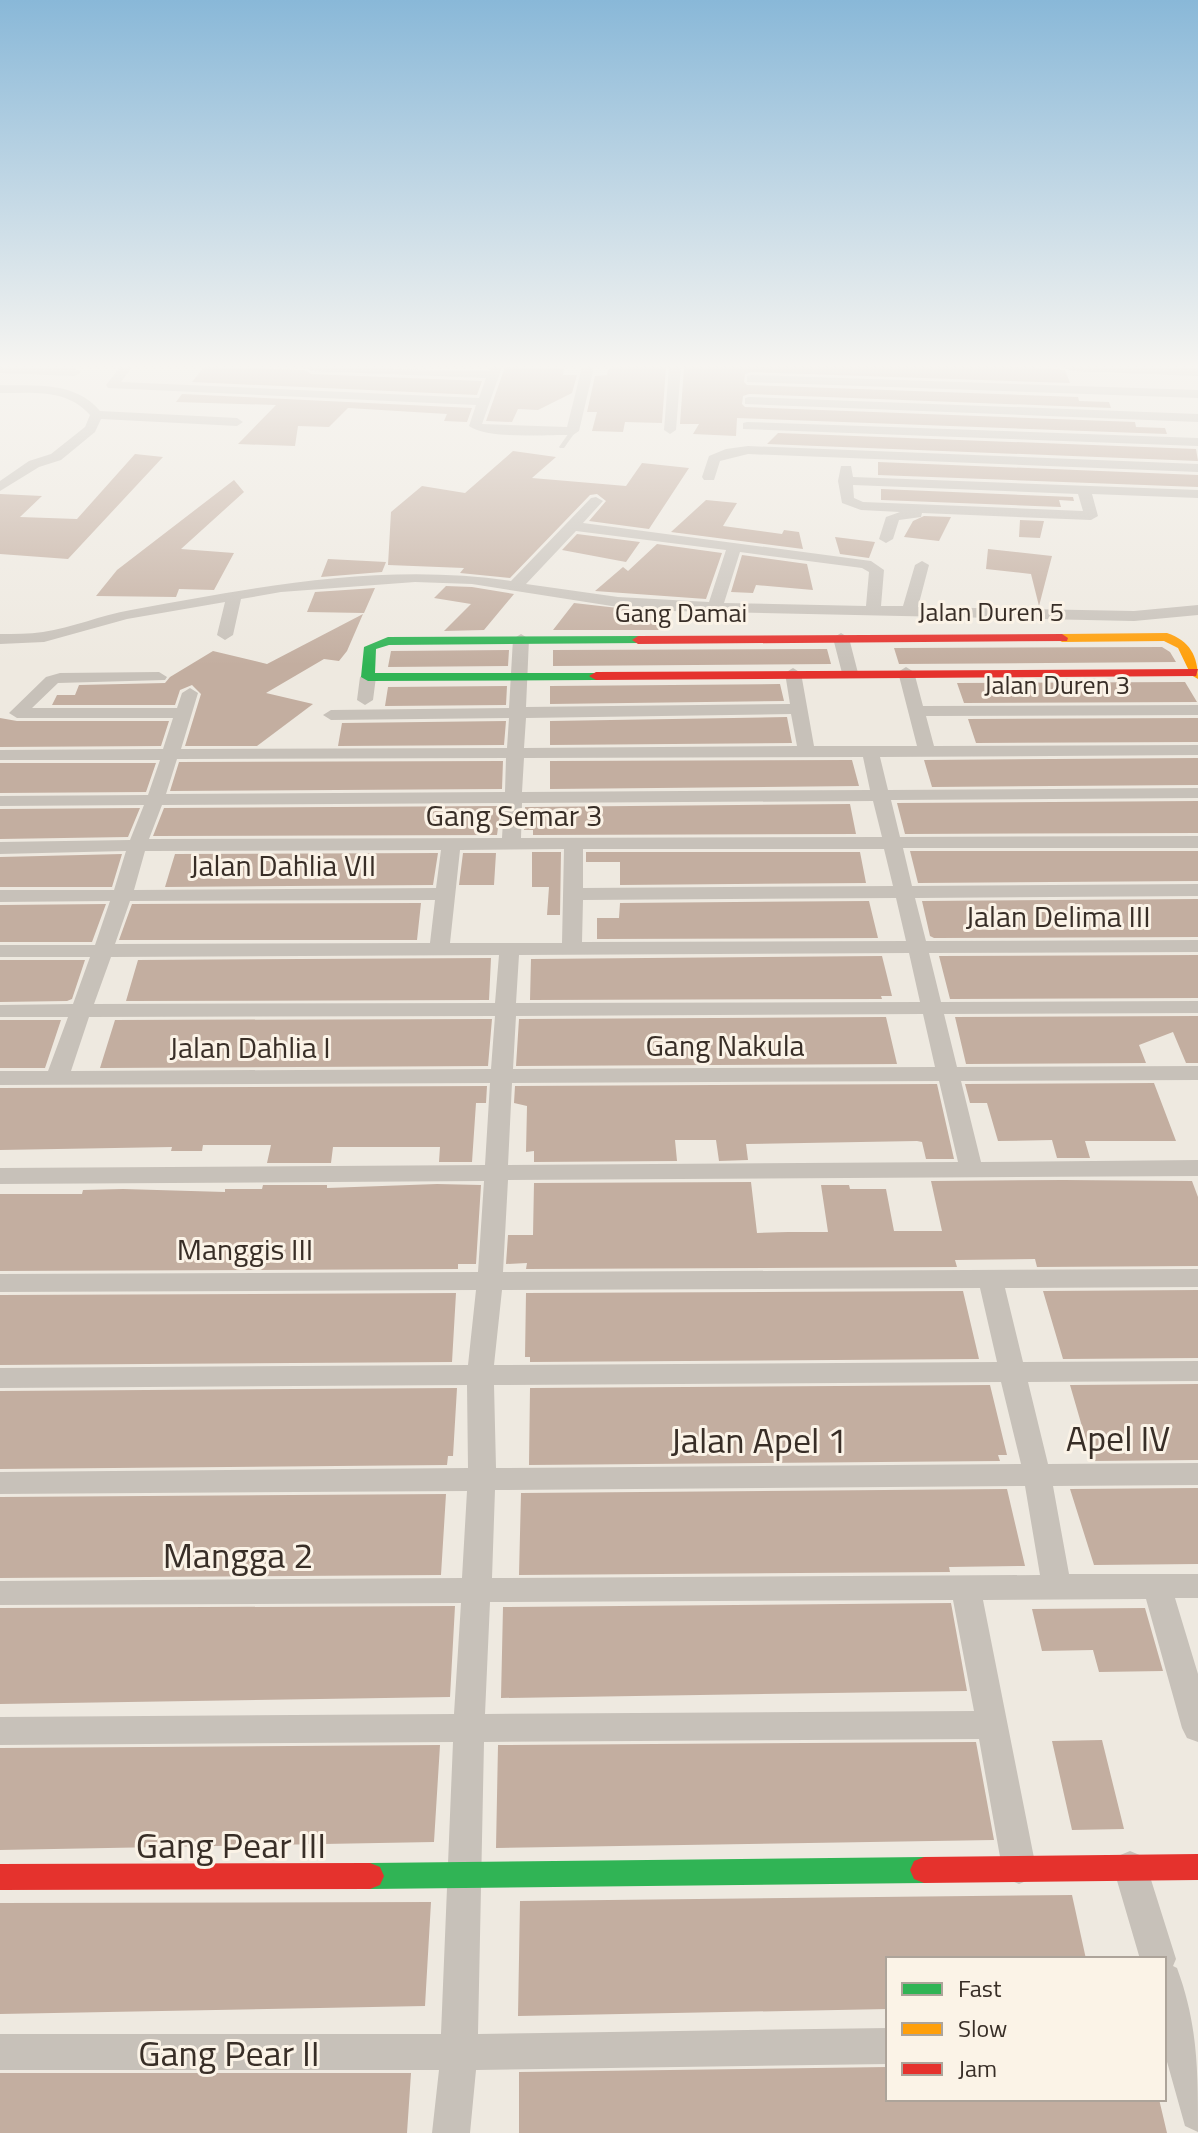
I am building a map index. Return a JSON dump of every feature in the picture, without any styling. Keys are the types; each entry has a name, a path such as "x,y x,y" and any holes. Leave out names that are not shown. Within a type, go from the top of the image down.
{"street":[{"path":"0,487 30,467"},
{"path":"709,477 712,467"},
{"path":"846,467 847,500 851,503 1095,523 1084,490"},
{"path":"1019,467 1026,488"},
{"path":"1154,467 1198,468"},
{"path":"845,481 1198,494"},
{"path":"515,586 596,501"},
{"path":"886,539 893,517 928,510"},
{"path":"573,526 823,556 874,566 877,570 873,611"},
{"path":"715,608 735,546"},
{"path":"909,612 922,565"},
{"path":"0,639 44,637 126,615 292,587 415,578 454,578 618,602 715,608 1134,616 1198,610"},
{"path":"225,635 234,597"},
{"name":"Jalan Duren 5","path":"841,638 1167,637 1183,646 1197,673"},
{"path":"841,638 850,673"},
{"name":"Gang Damai","path":"368,677 370,647 375,643 521,639 841,638"},
{"path":"511,843 521,639"},
{"path":"906,672 927,751"},
{"path":"365,700 368,677 906,672 1197,673"},
{"path":"793,673 806,751"},
{"path":"159,677 52,680 17,713 183,713"},
{"path":"57,1078 190,693"},
{"path":"331,715 799,709"},
{"name":"Jalan Duren 3","path":"916,711 1198,710"},
{"path":"0,755 1198,750"},
{"path":"870,751 971,1169"},
{"path":"0,801 513,795 1198,793"},
{"name":"Gang Semar 3","path":"0,848 892,841 1198,842"},
{"path":"572,949 574,843"},
{"path":"439,949 451,844"},
{"path":"573,894 1198,890"},
{"name":"Jalan Dahlia VII","path":"0,896 445,894"},
{"name":"Jalan Delima III","path":"0,951 1198,946"},
{"path":"451,2133 459,2052 463,1876 482,1478 480,1374 490,1279 509,950"},
{"path":"0,1011 1198,1007"},
{"name":"Gang Nakula","path":"501,1077 1198,1073"},
{"name":"Jalan Dahlia I","path":"0,1078 501,1077"},
{"path":"0,1176 1198,1168"},
{"path":"990,1278 1037,1475 1057,1587"},
{"name":"Manggis III","path":"0,1283 1198,1278"},
{"path":"0,1378 1198,1371"},
{"name":"Apel IV","path":"1037,1475 1198,1474"},
{"name":"Jalan Apel 1","path":"0,1483 1037,1475"},
{"path":"1157,1586 1197,1724"},
{"name":"Mangga 2","path":"0,1593 1198,1586"},
{"path":"966,1587 1019,1868"},
{"path":"0,1731 992,1725"},
{"path":"1130,1867 1157,1957"},
{"name":"Gang Pear III","path":"0,1877 463,1876 1198,1867"},
{"path":"1166,1987 1198,2113"},
{"name":"Gang Pear II","path":"0,2052 459,2052 886,2046"}],"building":[{"path":"124,467 154,467 68,559 0,554 0,494 42,496 20,517 77,519"},
{"path":"495,467 545,467 532,478 626,486 640,467 689,468 649,529 589,521 606,501 597,494 590,495 510,578 460,573 464,568 388,565 391,512 422,486 465,493"},
{"path":"878,467 990,467 1198,475 1198,487 878,475"},
{"path":"234,480 244,492 181,549 234,553 214,590 179,589 176,597 96,596 117,570"},
{"path":"881,489 1073,497 1074,501 1059,500 1061,507 881,500"},
{"path":"706,500 737,503 723,526 782,534 784,530 799,532 803,549 671,532"},
{"path":"924,516 951,517 939,541 904,537 913,521"},
{"path":"1020,520 1044,521 1040,538 1019,537"},
{"path":"577,534 640,542 626,562 562,550"},
{"path":"835,537 875,542 869,558 840,554"},
{"path":"657,544 722,553 706,599 595,591 623,567 628,571"},
{"path":"988,549 1052,556 1039,606 1031,574 986,569"},
{"path":"742,555 807,564 813,590 756,585 753,593 731,592"},
{"path":"328,559 386,562 382,572 321,577"},
{"path":"446,586 514,594 484,630 444,631 471,604 434,598"},
{"path":"375,588 364,613 307,612 315,592"},
{"path":"574,603 662,613 660,630 553,630"},
{"path":"363,614 347,651 339,661 324,659 266,693 313,704 257,746 185,746 201,694 192,685 180,690 175,705 52,705 57,695 75,695 79,685 165,683 213,651 267,664"},
{"path":"1162,647 1170,652 1176,662 899,664 894,648"},
{"path":"827,649 831,664 553,666 553,650"},
{"path":"509,650 508,666 388,667 391,651"},
{"path":"1185,682 1197,702 964,703 957,683"},
{"path":"780,684 784,701 550,704 550,686"},
{"path":"507,686 506,705 385,706 388,687"},
{"path":"787,717 792,743 550,745 550,721"},
{"path":"0,718 17,721 169,721 161,746 0,747"},
{"path":"1198,718 1198,742 976,743 968,719"},
{"path":"506,721 504,745 338,746 342,723"},
{"path":"1198,758 1198,785 932,787 924,760"},
{"path":"852,760 859,786 550,789 550,761"},
{"path":"503,761 502,789 170,791 179,762"},
{"path":"0,763 156,763 146,792 0,793"},
{"path":"1198,801 1198,833 905,834 897,803"},
{"path":"850,804 856,834 533,835 533,830 524,830 525,807"},
{"path":"501,806 497,835 153,836 164,808"},
{"path":"140,808 128,837 0,839 0,809"},
{"path":"910,851 1198,851 1198,881 918,883"},
{"path":"532,852 561,852 560,915 547,915 549,887 532,887"},
{"path":"586,852 860,852 866,883 620,885 620,862 586,862"},
{"path":"438,853 433,885 165,887 175,854"},
{"path":"463,853 496,853 494,885 459,885"},
{"path":"122,854 112,887 0,887 0,857"},
{"path":"1198,899 1198,937 934,938 930,936 922,901"},
{"path":"869,901 878,938 597,939 597,918 619,918 620,903"},
{"path":"421,903 417,940 119,940 132,904"},
{"path":"106,904 92,942 0,942 0,905"},
{"path":"1198,955 1198,998 950,999 939,956"},
{"path":"882,956 892,996 881,996 882,999 530,1000 531,959"},
{"path":"491,958 489,1000 126,1001 138,960"},
{"path":"0,960 85,960 72,999 0,1002"},
{"path":"1198,1016 1198,1063 1186,1063 1173,1032 1139,1045 1146,1063 966,1064 955,1017"},
{"path":"886,1017 897,1064 516,1066 519,1019"},
{"path":"492,1019 488,1066 100,1068 115,1020"},
{"path":"0,1020 61,1020 45,1068 0,1068"},
{"path":"1154,1083 1176,1141 1085,1141 1090,1158 1057,1158 1052,1140 998,1141 987,1103 970,1103 965,1084"},
{"path":"937,1084 954,1159 926,1159 922,1142 917,1141 746,1144 748,1160 719,1161 716,1140 675,1140 677,1161 534,1162 534,1151 526,1152 527,1106 514,1103 515,1086"},
{"path":"487,1086 486,1103 476,1103 472,1162 439,1162 440,1147 333,1147 331,1163 267,1163 271,1145 203,1145 202,1151 171,1151 172,1147 0,1150 0,1088"},
{"path":"931,1181 1192,1181 1198,1197 1198,1266 1037,1267 1035,1259 955,1260 957,1267 526,1269 527,1263 506,1264 508,1235 533,1235 534,1183 751,1182 757,1233 828,1232 821,1185 886,1189 894,1231 942,1231"},
{"path":"263,1185 327,1185 327,1188 481,1185 476,1264 458,1264 458,1269 0,1271 0,1194 82,1194 83,1190 123,1189 225,1192 225,1189 262,1189"},
{"path":"1198,1290 1198,1358 1063,1359 1043,1291"},
{"path":"963,1291 979,1359 530,1362 530,1357 525,1357 526,1293"},
{"path":"456,1293 452,1362 0,1365 0,1295"},
{"path":"1198,1384 1198,1460 1092,1461 1070,1385"},
{"path":"990,1385 1007,1455 998,1455 1000,1461 529,1465 530,1388"},
{"path":"457,1388 453,1456 448,1456 447,1465 0,1469 0,1391"},
{"path":"1198,1488 1198,1564 1094,1565 1070,1489"},
{"path":"1007,1489 1025,1566 949,1567 950,1572 519,1575 521,1493"},
{"path":"446,1494 441,1575 0,1578 0,1497"},
{"path":"951,1603 967,1691 501,1698 503,1607"},
{"path":"455,1606 450,1697 0,1704 0,1608"},
{"path":"1145,1608 1163,1671 1099,1672 1093,1650 1042,1651 1032,1609"},
{"path":"1102,1740 1124,1829 1072,1830 1052,1741"},
{"path":"976,1742 994,1840 496,1848 498,1745"},
{"path":"440,1745 434,1842 0,1850 0,1748"},
{"path":"1072,1895 1086,1957 886,1957 886,2009 518,2016 520,1901"},
{"path":"431,1902 425,2006 0,2014 0,1903"},
{"path":"886,2067 886,2101 1159,2101 1167,2133 519,2133 519,2072"},
{"path":"0,2073 411,2073 407,2133 0,2133"}],"traffic: fast":[{"path":"596,676 368,677 370,647 388,641 638,640"},
{"path":"370,1876 924,1870"}],"traffic: slow":[{"path":"1062,638 1167,637 1183,646 1198,675"}],"traffic: jam":[{"path":"638,640 1062,638"},
{"path":"596,676 1196,672"},
{"path":"924,1870 1198,1867"},
{"path":"0,1877 370,1876"}]}
